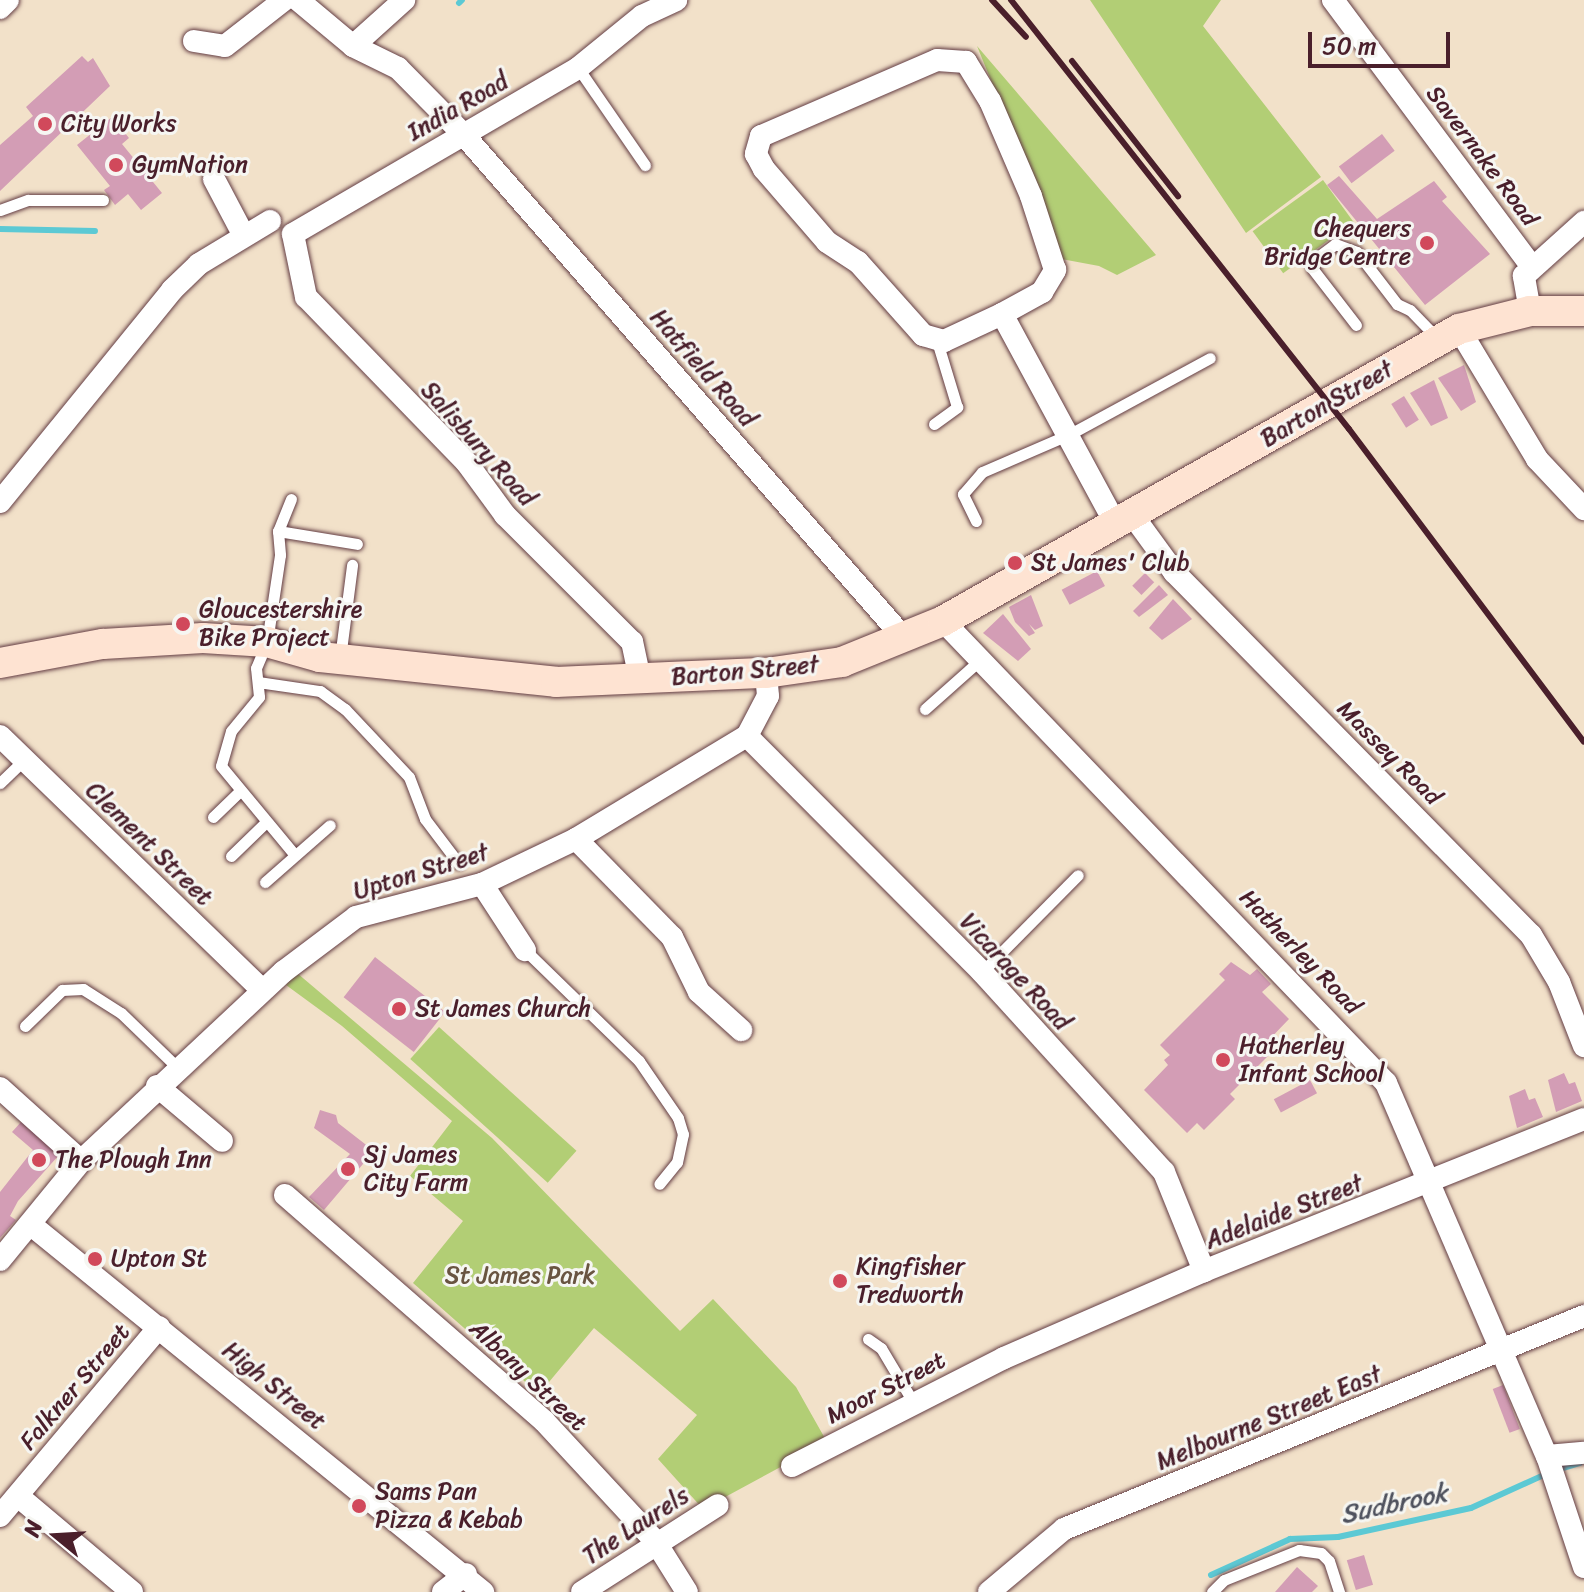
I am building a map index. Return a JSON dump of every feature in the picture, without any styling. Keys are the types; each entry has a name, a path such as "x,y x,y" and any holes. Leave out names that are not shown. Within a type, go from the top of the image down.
{"main road":[{"name":"Barton Street","path":"0,663 103,644 203,638 267,642 340,659 556,682 766,673 842,662 943,621 1448,334 1530,311 1584,311"}],"street":[{"path":"0,8 8,0"},
{"path":"194,41 225,46 284,0"},
{"name":"Hatfield Road","path":"298,0 353,46 398,68 463,134 903,637"},
{"path":"353,46 404,0"},
{"name":"India Road","path":"293,234 578,68 637,8 676,0"},
{"name":"Savernake Road","path":"1333,0 1531,266"},
{"path":"937,60 966,62 1019,169 1055,270 1042,292 1002,314 937,341 923,335 858,262 827,242 764,169 756,154 761,136 937,60"},
{"path":"214,179 244,236"},
{"path":"0,502 172,290 199,264 270,221"},
{"path":"1530,311 1524,276 1531,266 1584,222"},
{"name":"Salisbury Road","path":"293,234 306,297 467,463 505,515 632,642 641,664 640,679"},
{"name":"Massey Road","path":"1002,314 1070,434 1123,518 1531,935 1559,982 1584,1046"},
{"path":"1448,334 1537,459 1584,509"},
{"name":"Hatherley Road","path":"943,621 1367,1059 1386,1083 1550,1465 1584,1567"},
{"path":"747,736 768,696 766,673"},
{"name":"Clement Street","path":"0,736 262,990"},
{"name":"Upton Street","path":"0,1260 81,1161 157,1086 262,990 356,917 482,884 576,839 747,736"},
{"name":"Vicarage Road","path":"747,736 982,972 1164,1172 1204,1271"},
{"path":"576,839 672,937 699,992 741,1030"},
{"path":"482,884 525,950"},
{"path":"157,1086 222,1141"},
{"path":"0,1088 81,1161"},
{"name":"Adelaide Street","path":"1004,1358 1204,1271 1431,1183 1584,1119"},
{"name":"Albany Street","path":"285,1195 544,1421 655,1541 687,1592"},
{"name":"High Street","path":"30,1224 466,1574 483,1592"},
{"name":"Melbourne Street East","path":"989,1592 1064,1529 1584,1316"},
{"name":"Falkner Street","path":"0,1516 159,1327"},
{"name":"Moor Street","path":"792,1466 1004,1358"},
{"path":"1550,1465 1584,1453"},
{"path":"18,1496 132,1592"},
{"name":"The Laurels","path":"582,1592 655,1541 718,1505"},
{"path":"443,1592 466,1574"}],"lane":[{"path":"578,68 645,165"},
{"path":"0,210 28,200 103,200"},
{"path":"1356,325 1312,268 1335,244 1357,252 1397,304 1448,334"},
{"path":"934,424 957,407 937,341"},
{"path":"976,521 964,502 971,480 1070,434 1210,358"},
{"path":"291,499 278,531 280,555 267,642 256,668 259,697 231,731 221,758 227,778 294,854"},
{"path":"278,531 357,544"},
{"path":"340,659 352,565"},
{"path":"925,709 980,660"},
{"path":"258,682 320,691 345,709 409,777 425,819 459,864"},
{"path":"0,783 24,760"},
{"path":"213,817 239,792"},
{"path":"231,856 265,823"},
{"path":"265,882 330,825"},
{"path":"982,972 1078,875"},
{"path":"525,950 639,1061 678,1118 683,1134 677,1162 659,1184"},
{"path":"25,1026 62,990 83,989 121,1013 177,1067"},
{"path":"868,1339 881,1348 913,1402"},
{"path":"1212,1592 1224,1580 1299,1550 1321,1553 1329,1561 1339,1592"}],"green space":[{"path":"1090,0 1221,0 1203,26 1321,177 1246,233"},
{"path":"977,46 1156,255 1117,275 1099,266 1056,258 1038,196"},
{"path":"1323,180 1354,222 1283,273 1253,231"},
{"name":"St James Park","path":"297,973 492,1138 680,1331 713,1299 796,1387 827,1442 703,1509 658,1459 697,1415 594,1328 539,1394 413,1283 463,1221 410,1176 452,1121 342,1026 286,985"},
{"path":"439,1027 576,1151 548,1183 410,1059"}],"building":[{"name":"City Works","path":"82,56 88,62 93,58 110,86 0,191 0,145 33,116 26,107"},
{"name":"GymNation","path":"112,117 129,138 122,144 162,193 141,210 128,194 115,205 104,190 110,186 77,145"},
{"path":"1382,134 1395,151 1352,183 1339,166"},
{"name":"Chequers Bridge Centre","path":"1339,176 1377,219 1434,181 1447,197 1442,201 1490,254 1425,305 1327,185"},
{"path":"1464,365 1476,402 1461,411 1438,378"},
{"path":"1434,380 1448,418 1431,426 1410,393"},
{"path":"1404,396 1419,420 1406,428 1391,404"},
{"path":"1097,571 1105,586 1070,605 1062,590"},
{"path":"1145,573 1154,582 1141,595 1132,586"},
{"path":"1159,585 1168,595 1139,617 1133,611"},
{"path":"1031,595 1043,626 1035,630 1029,624 1035,633 1029,636 1015,622 1009,607"},
{"path":"1173,599 1192,619 1162,640 1149,628"},
{"path":"1003,614 1031,649 1018,661 983,633"},
{"name":"St James Church","path":"375,957 445,1012 414,1052 344,997"},
{"path":"1231,962 1250,975 1257,969 1271,984 1262,992 1289,1019 1265,1044 1273,1051 1230,1094 1235,1099 1204,1130 1197,1123 1187,1133 1144,1090 1168,1065 1164,1060 1170,1055 1160,1045 1225,980 1219,974"},
{"path":"1564,1073 1569,1084 1575,1082 1582,1101 1556,1112 1548,1080"},
{"path":"1310,1080 1317,1093 1281,1112 1274,1099"},
{"path":"1525,1089 1529,1100 1535,1098 1543,1117 1517,1128 1509,1096"},
{"name":"Sj James City Farm","path":"320,1110 336,1115 338,1123 374,1151 324,1210 309,1197 350,1154 314,1128"},
{"path":"21,1122 59,1155 18,1201 10,1216 16,1220 0,1238 0,1192 33,1150 12,1132"},
{"path":"1503,1385 1520,1429 1510,1433 1493,1389"},
{"path":"1364,1555 1373,1585 1356,1590 1347,1560"},
{"path":"1297,1567 1318,1586 1312,1592 1275,1592"}],"waterway":[{"path":"459,3 462,0"},
{"path":"0,229 95,231"},
{"name":"Sudbrook","path":"1557,1470 1580,1463"},
{"name":"Sudbrook","path":"1211,1575 1290,1539 1338,1537 1471,1508 1546,1474"}],"railway":[{"path":"992,0 1026,37"},
{"path":"1011,0 1349,429 1584,742"},
{"path":"1072,61 1178,196"}],"place":[{"name":"City Works","path":"45,124"},
{"name":"GymNation","path":"116,165"},
{"name":"Chequers Bridge Centre","path":"1427,243"},
{"name":"St James' Club","path":"1015,563"},
{"name":"Gloucestershire Bike Project","path":"183,624"},
{"name":"St James Church","path":"399,1009"},
{"name":"Hatherley Infant School","path":"1223,1060"},
{"name":"The Plough Inn","path":"39,1160"},
{"name":"Sj James City Farm","path":"348,1169"},
{"name":"Upton St","path":"95,1259"},
{"name":"Kingfisher Tredworth","path":"840,1281"},
{"name":"Sams Pan Pizza & Kebab","path":"359,1506"}]}
